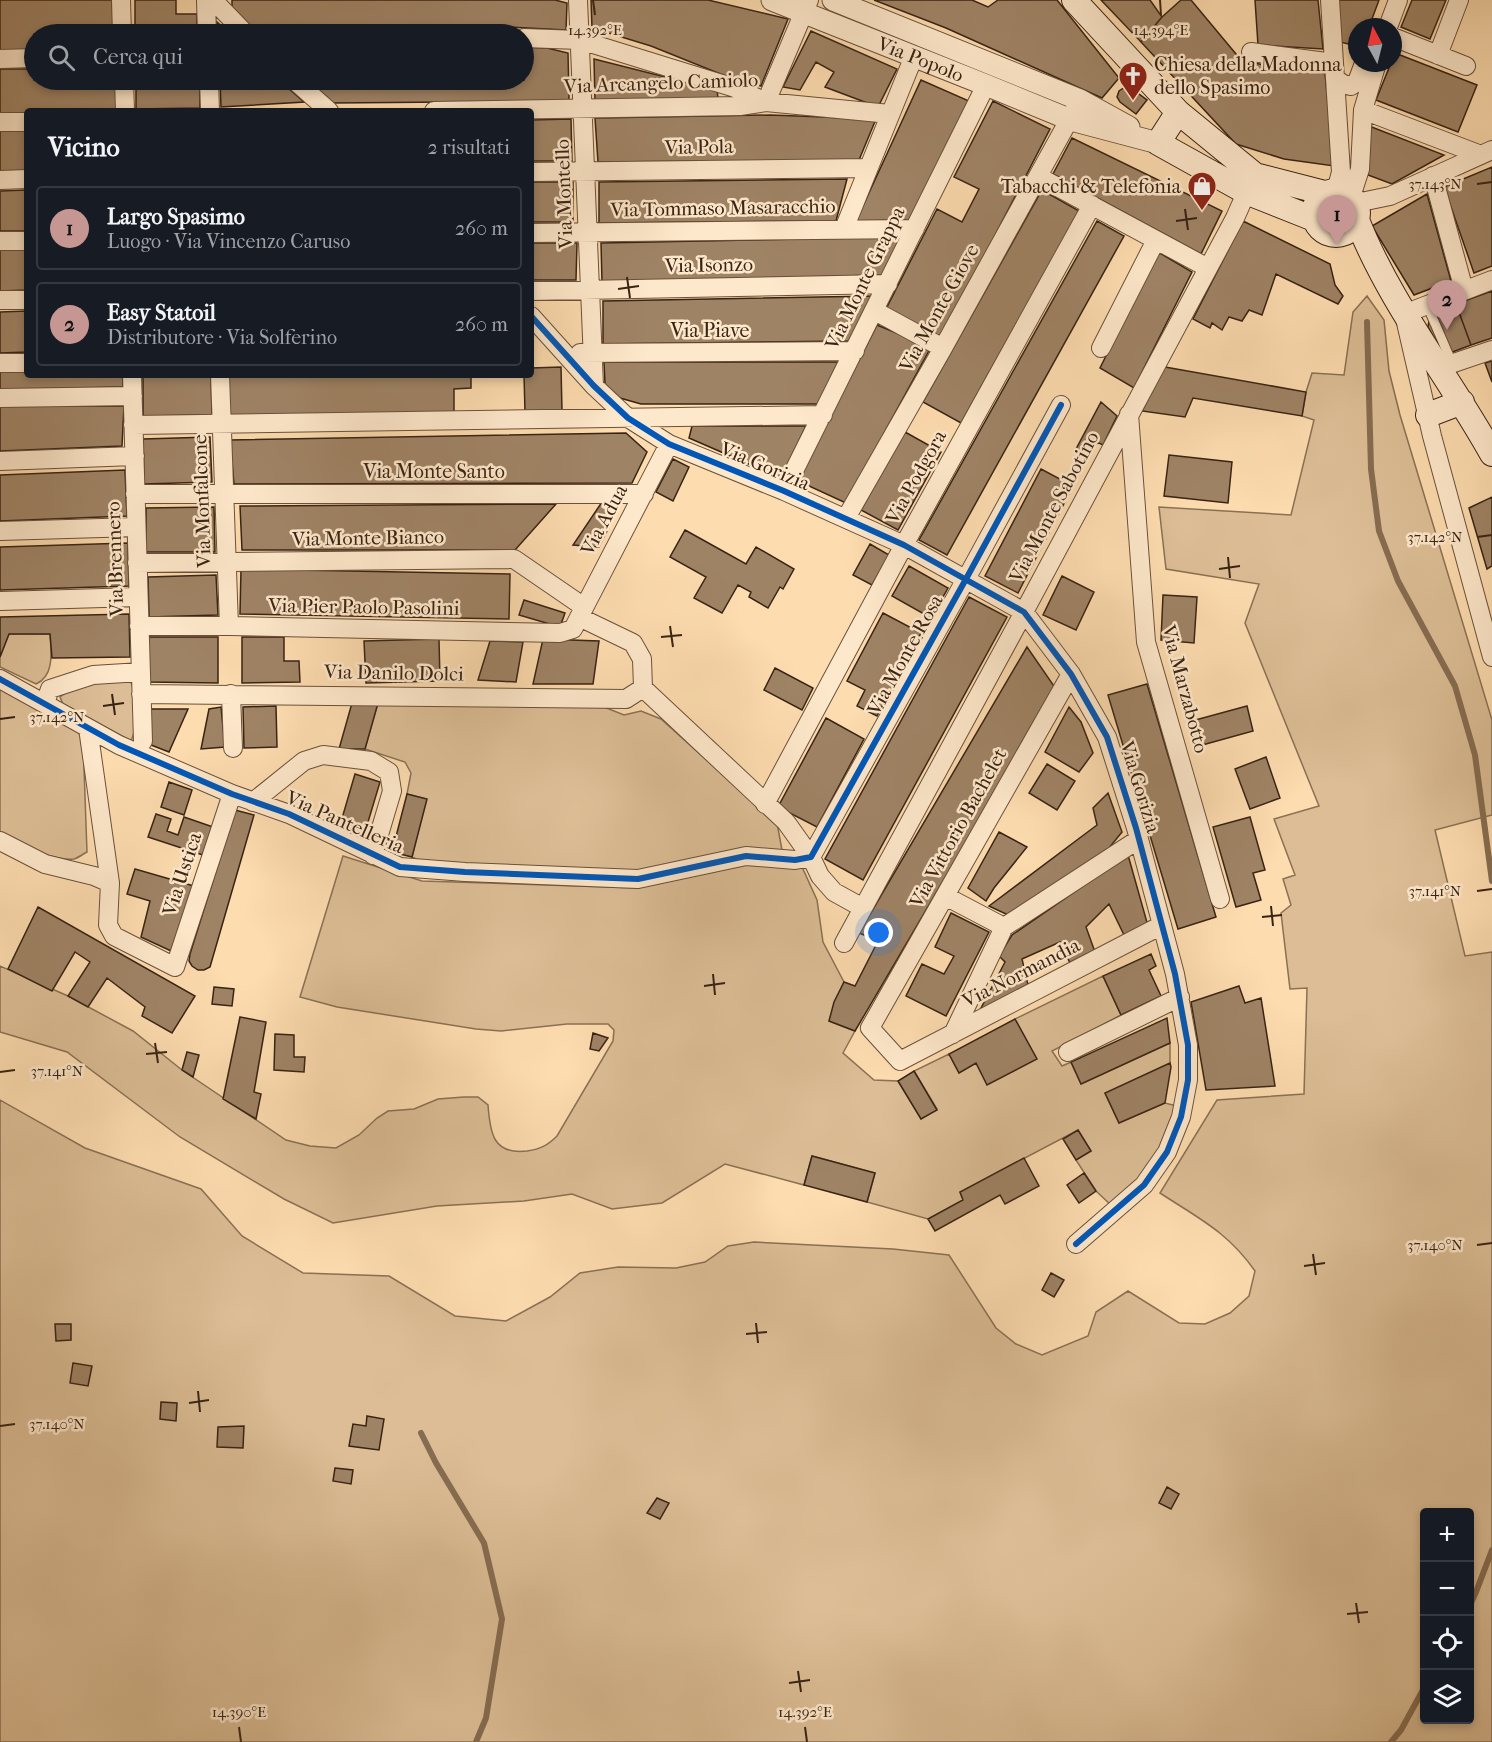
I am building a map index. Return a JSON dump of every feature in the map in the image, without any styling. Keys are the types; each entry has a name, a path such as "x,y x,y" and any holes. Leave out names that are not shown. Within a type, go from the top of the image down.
{"main road":[{"path":"1074,0 1178,112 1251,184 1349,201"},
{"path":"1178,112 1158,143 1251,184 1338,235 1349,230 1349,201"},
{"path":"1349,201 1315,204 1322,226 1355,254 1446,366 1475,416 1492,454"},
{"path":"1349,201 1364,237 1404,314"},
{"path":"1428,415 1475,416"}],"street":[{"path":"122,0 122,24"},
{"path":"206,0 207,24"},
{"path":"213,0 236,24"},
{"name":"Via Montello","path":"578,0 594,386"},
{"name":"Via Popolo","path":"772,0 806,6 914,56 1071,120 1158,143"},
{"name":"Via Popolo","path":"833,0 1080,100 1158,143"},
{"path":"1330,0 1341,172 1349,201"},
{"path":"1391,18 1398,0"},
{"path":"1437,55 1459,0"},
{"path":"534,38 580,40 735,88 766,102 806,6"},
{"path":"1402,41 1466,66"},
{"path":"1251,52 1335,71 1343,84 1351,86 1357,82 1361,72"},
{"path":"844,229 914,56"},
{"path":"0,59 24,58"},
{"path":"1349,201 1360,168 1363,110 1374,72"},
{"name":"Via Monte Grappa","path":"784,491 986,85"},
{"path":"124,90 125,108"},
{"path":"209,90 210,108"},
{"path":"305,90 326,108"},
{"name":"Via Monte Giove","path":"846,518 1071,120 1080,100"},
{"name":"Via Arcangelo Camiolo","path":"534,109 740,106 766,102 890,114"},
{"path":"1363,110 1486,152"},
{"path":"0,122 24,122"},
{"path":"1349,201 1390,196 1486,152"},
{"name":"Via Pola","path":"534,172 868,168"},
{"path":"1433,176 1464,290"},
{"path":"1039,177 1208,268"},
{"path":"0,180 24,179"},
{"name":"Via Monte Sabotino","path":"844,943 1024,612 1251,184"},
{"name":"Via Podgora","path":"765,804 904,545 1092,205"},
{"name":"Via Tommaso Masaracchio","path":"534,233 915,229"},
{"path":"1101,348 1156,240"},
{"path":"0,241 24,241"},
{"path":"1492,280 1404,314 1428,415 1492,657"},
{"name":"Via Isonzo","path":"534,291 888,284"},
{"path":"0,300 24,300"},
{"path":"875,311 943,348"},
{"name":"Via Gorizia","path":"534,319 594,386 628,418 669,444 784,491 904,545 1024,612 1071,674 1107,736 1139,839 1162,925 1180,998 1188,1045 1188,1080 1181,1117 1167,1152 1144,1185 1076,1244"},
{"name":"Via Piave","path":"566,353 855,351"},
{"path":"1446,366 1485,352"},
{"path":"0,363 24,363"},
{"name":"Via Brennero","path":"132,378 143,741"},
{"name":"Via Monfalcone","path":"220,378 229,626"},
{"path":"0,398 133,396"},
{"name":"Via Monte Rosa","path":"811,857 1061,405"},
{"name":"Via Marzabotto","path":"1129,414 1146,642 1220,899"},
{"path":"134,424 823,415"},
{"name":"Via Adua","path":"581,612 669,444"},
{"path":"0,461 135,456"},
{"name":"Via Monte Santo","path":"135,494 644,494"},
{"path":"0,531 136,527"},
{"name":"Via Monte Bianco","path":"137,563 514,559 581,612 633,643 642,659 643,688"},
{"path":"0,601 138,597"},
{"name":"Via Pier Paolo Pasolini","path":"139,627 229,626 560,633 573,629 581,612"},
{"path":"45,703 50,689 93,675 141,672"},
{"name":"Via Vittorio Bachelet","path":"900,1061 870,1028 1071,674"},
{"name":"Via Pantelleria","path":"0,679 119,745 231,795 289,814 400,867 638,879 746,856 795,860 811,857"},
{"path":"643,688 786,822 811,857 820,876 834,892 863,908"},
{"name":"Via Danilo Dolci","path":"141,694 626,699 643,688"},
{"path":"231,694 233,748"},
{"path":"88,728 110,883"},
{"path":"253,802 304,761 323,755 371,761 389,772 392,791 373,855"},
{"name":"Via Ustica","path":"110,883 108,925 114,936 175,967 231,795"},
{"path":"953,1034 1004,927 1139,839"},
{"path":"0,841 45,864 94,876 110,883"},
{"path":"945,896 1004,927"},
{"name":"Via Normandia","path":"900,1061 1162,925"},
{"path":"1068,1052 1180,998"}],"lane":[{"path":"1433,303 1446,366"}],"shaded area":[{"path":"1367,296 1384,320 1389,371 1400,415 1492,720 1492,815 1435,830 1465,956 1492,952 1492,1742 0,1742 0,1100 85,1148 201,1189 242,1236 303,1273 389,1276 455,1316 506,1321 550,1297 580,1273 618,1267 676,1268 705,1262 728,1246 754,1242 893,1249 949,1255 996,1328 1016,1344 1042,1355 1088,1336 1096,1312 1128,1291 1179,1323 1205,1324 1230,1313 1249,1296 1255,1271 1245,1257 1212,1227 1160,1193 1217,1100 1304,1094 1307,988 1290,989 1281,913 1291,905 1283,879 1295,875 1274,819 1319,806 1245,623 1259,584 1166,569 1159,507 1291,515 1314,420 1302,416 1312,373 1344,375 1353,312"},
{"path":"9,634 50,634 51,662 46,675 36,684 0,667 0,657"},
{"path":"116,679 130,680 132,686 136,719 131,741 63,704 60,697 71,689"},
{"path":"0,686 76,729 83,740 87,852 76,858 56,858 46,855 0,833"},
{"path":"378,703 599,705 624,715 641,711 661,719 777,823 782,850 635,873 421,861 412,857 426,799 407,794 411,773 405,762 365,749"},
{"path":"343,856 422,881 637,888 750,864 802,867 817,900 823,942 844,982 829,1021 855,1031 843,1053 874,1080 898,1081 921,1119 937,1109 914,1071 949,1054 959,1073 976,1063 987,1084 1036,1058 1015,1019 1103,976 1121,1015 1052,1051 1062,1066 1071,1062 1081,1084 1170,1043 1170,1063 1105,1093 1119,1123 1165,1103 1177,1106 1160,1153 1133,1186 1112,1206 1096,1191 1076,1160 1091,1151 1078,1130 960,1192 963,1200 928,1219 867,1202 875,1173 812,1156 804,1185 725,1164 662,1203 612,1209 572,1194 524,1201 437,1206 333,1223 284,1199 180,1137 67,1052 0,1032 0,966 68,996 133,1031 182,1070 286,1140 310,1146 336,1148 359,1135 388,1111 414,1109 438,1099 478,1097 488,1105 492,1133 500,1146 516,1151 527,1151 540,1148 550,1142 557,1136 613,1041 614,1030 608,1024 567,1024 501,1031 476,1029 337,1007 300,997"}],"building":[{"path":"0,0 112,0 113,24 24,24 24,50 0,50"},
{"path":"135,0 176,0 176,14 197,14 197,24 135,24"},
{"path":"232,0 555,0 567,3 566,30 534,28 534,24 248,24 232,7"},
{"path":"591,0 708,0 788,19 761,86 728,77 651,46 592,28"},
{"path":"874,0 972,0 988,7 998,0 1057,0 1119,78 1102,98 946,28"},
{"path":"1101,0 1150,0 1162,17 1141,42"},
{"path":"1181,0 1191,0 1241,60 1282,69 1325,73 1334,166 1284,159 1236,144 1141,42 1162,17"},
{"path":"1255,0 1318,0 1323,49 1258,45"},
{"path":"1338,0 1379,0 1372,18 1348,18 1348,44 1340,42"},
{"path":"1412,0 1446,0 1430,39 1402,27"},
{"path":"811,31 897,69 878,107 825,87 834,72 816,62 800,90 783,87"},
{"path":"534,47 568,53 569,101 332,103 318,90 534,90"},
{"path":"1402,56 1477,85 1458,132 1376,100 1387,72 1402,72"},
{"path":"594,59 717,90 718,98 595,100"},
{"path":"0,69 24,69 24,90 117,90 118,108 24,108 24,114 0,114"},
{"path":"921,80 969,101 910,220 856,221"},
{"name":"Chiesa della Madonna dello Spasimo","path":"1125,87 1132,89 1147,100 1136,114 1117,97 1119,91"},
{"path":"136,90 200,90 200,108 136,108"},
{"path":"220,90 290,90 304,102 221,107"},
{"path":"993,101 1050,129 942,338 886,309 937,209 962,222 979,189 954,177"},
{"path":"770,115 876,119 859,160 598,162 595,118"},
{"path":"571,119 572,161 534,161 534,120"},
{"path":"1369,126 1444,155 1392,184 1368,175"},
{"path":"0,131 24,131 24,171 0,171"},
{"path":"1072,138 1222,211 1201,254 1053,174"},
{"path":"1492,167 1492,266 1474,273 1444,187"},
{"path":"847,179 836,221 599,223 599,182"},
{"path":"534,182 573,182 573,222 534,222"},
{"path":"24,190 24,231 0,231 0,191"},
{"path":"1042,190 1079,211 961,423 923,402"},
{"path":"1427,194 1451,281 1414,295 1372,226"},
{"path":"1097,221 1124,236 947,555 919,540"},
{"path":"1243,221 1330,264 1335,285 1343,296 1338,304 1276,274 1262,315 1249,310 1242,321 1229,317 1222,330 1212,323 1210,328 1193,319"},
{"path":"901,237 882,275 602,282 601,243"},
{"path":"534,243 577,243 576,280 534,280"},
{"path":"0,250 24,250 24,290 0,291"},
{"path":"1158,252 1192,272 1134,388 1100,368"},
{"path":"1492,291 1492,338 1471,345 1456,304"},
{"path":"874,296 849,341 603,344 603,301"},
{"path":"1456,304 1471,345 1442,356 1428,327 1430,314"},
{"path":"24,311 24,352 0,353 0,312"},
{"path":"877,325 931,347 846,503 798,481"},
{"path":"1492,361 1492,382 1485,363"},
{"path":"604,362 838,362 818,404 641,404 620,398 605,384"},
{"path":"561,367 562,411 525,412 524,378 534,378 534,368"},
{"path":"1165,367 1306,392 1302,416 1193,398 1185,417 1142,411"},
{"path":"24,370 24,378 123,378 123,387 0,390 0,371"},
{"path":"143,378 211,378 212,415 143,416"},
{"path":"228,378 471,378 471,388 454,389 454,412 229,416"},
{"path":"1101,402 1117,416 1103,445 1097,442 1088,457 1075,451"},
{"path":"0,406 124,406 122,446 0,451"},
{"path":"692,426 806,426 781,478 689,438"},
{"path":"905,432 941,452 898,530 861,510"},
{"path":"626,433 647,452 632,483 234,484 230,440"},
{"path":"210,437 212,482 144,484 143,439"},
{"path":"1169,455 1232,462 1228,503 1164,496"},
{"path":"673,459 689,467 673,501 656,492"},
{"path":"1041,469 1073,486 1018,593 985,576"},
{"path":"125,470 127,516 0,521 0,475"},
{"path":"1492,497 1492,566 1487,569 1469,508"},
{"path":"602,502 618,509 599,547 573,545"},
{"path":"556,504 515,550 242,550 240,506"},
{"path":"214,507 215,552 146,552 146,508"},
{"path":"685,530 746,564 756,547 794,569 783,589 780,587 768,608 749,597 751,592 738,585 722,613 694,598 706,577 670,557"},
{"path":"128,543 129,586 0,590 0,547"},
{"path":"870,544 889,555 872,585 853,575"},
{"path":"909,566 948,588 931,618 892,596"},
{"path":"241,569 510,574 509,619 240,614"},
{"path":"216,575 218,615 149,617 148,577"},
{"path":"1062,576 1094,592 1076,630 1043,615"},
{"path":"1163,595 1197,597 1194,643 1161,640"},
{"path":"969,597 1007,617 863,880 825,859"},
{"path":"524,600 565,613 560,627 519,615"},
{"path":"883,613 921,633 877,716 857,706 865,690 847,681"},
{"path":"129,614 130,657 52,658 50,634 9,634 0,657 0,617"},
{"path":"148,637 218,637 218,683 148,682"},
{"path":"242,637 284,637 284,661 299,661 300,682 242,683"},
{"path":"439,639 440,681 366,683 364,641"},
{"path":"543,639 599,641 593,684 533,684"},
{"path":"490,641 523,642 516,682 478,680"},
{"path":"1027,647 1056,689 855,1031 829,1021 834,1002 844,982 855,986 878,941 859,933"},
{"path":"775,668 813,688 802,710 764,690"},
{"path":"1147,684 1216,917 1178,929 1108,695"},
{"path":"352,703 378,703 365,749 339,749"},
{"path":"276,706 277,747 244,748 243,707"},
{"path":"1247,706 1253,731 1195,747 1188,722"},
{"path":"221,707 225,747 201,749 209,709"},
{"path":"1069,707 1081,722 1093,753 1079,772 1045,752"},
{"path":"151,709 188,709 169,752 151,745"},
{"path":"826,718 864,739 817,827 778,807"},
{"path":"1266,757 1280,798 1250,809 1235,769"},
{"path":"1047,764 1075,781 1057,810 1029,793"},
{"path":"355,774 380,782 362,842 338,832"},
{"path":"169,782 192,790 184,815 161,807"},
{"path":"1108,793 1122,832 1109,848 1008,915 989,906 1097,825 1093,808"},
{"path":"407,794 427,799 412,857 392,852"},
{"path":"235,810 254,815 210,967 198,970 189,961 190,954"},
{"path":"156,814 171,819 167,831 178,835 184,817 213,827 203,855 148,837"},
{"path":"1250,817 1265,870 1253,873 1261,900 1236,907 1213,827"},
{"path":"999,832 1027,847 986,901 968,888"},
{"path":"1128,855 1148,926 1125,937 1109,904 1086,927 1095,952 1070,963 1060,942 1022,959 1028,985 980,1010 1005,962 999,956 1012,935"},
{"path":"135,869 194,886 171,951 141,937 150,901 127,894"},
{"path":"38,907 195,996 172,1033 142,1016 145,1007 107,978 88,1007 68,996 90,962 75,952 52,991 8,969"},
{"path":"951,913 989,932 946,1016 906,996 922,964 944,974 954,956 935,947"},
{"path":"1151,954 1156,966 1149,970 1161,996 1121,1015 1103,976"},
{"path":"1239,986 1245,1003 1261,998 1275,1086 1206,1090 1191,1002"},
{"path":"214,987 234,989 232,1006 212,1004"},
{"path":"240,1017 266,1022 254,1092 261,1094 256,1119 223,1099"},
{"path":"1167,1018 1170,1043 1081,1084 1071,1062"},
{"path":"1015,1019 1037,1059 987,1085 976,1063 959,1073 949,1054"},
{"path":"593,1033 608,1038 599,1051 590,1049"},
{"path":"275,1034 294,1035 294,1057 305,1057 304,1072 274,1070"},
{"path":"187,1052 199,1055 193,1077 182,1070"},
{"path":"1170,1063 1165,1103 1119,1123 1105,1093"},
{"path":"914,1071 937,1110 921,1119 898,1081"},
{"path":"1078,1130 1091,1151 1076,1160 1063,1139"},
{"path":"812,1156 875,1173 867,1202 804,1185"},
{"path":"1024,1158 1039,1186 1005,1204 1000,1195 935,1231 928,1219 963,1200 960,1192"},
{"path":"1084,1173 1096,1191 1079,1203 1067,1185"},
{"path":"1051,1273 1064,1280 1054,1297 1042,1290"},
{"path":"55,1324 71,1324 71,1340 56,1341"},
{"path":"73,1363 92,1366 88,1386 70,1383"},
{"path":"161,1402 177,1403 176,1421 160,1419"},
{"path":"367,1416 384,1419 379,1450 349,1446 353,1424 366,1426"},
{"path":"244,1426 243,1448 217,1447 218,1427"},
{"path":"335,1468 353,1470 351,1484 333,1481"},
{"path":"1167,1487 1179,1494 1171,1509 1159,1503"},
{"path":"657,1498 669,1503 660,1519 647,1513"}],"waterway":[{"path":"1367,322 1371,469 1379,531 1398,581 1455,686 1475,755 1492,881"},
{"path":"421,1433 436,1463 484,1543 502,1619 486,1718 476,1742"},
{"path":"1474,1596 1492,1550"},
{"path":"1391,1742 1401,1730 1420,1695"}],"cycle path":[{"path":"534,319 594,386 628,418 669,444 784,491 904,545 1024,612 1071,674 1107,737 1136,828 1175,974 1188,1045 1188,1080 1181,1117 1167,1152 1144,1185 1076,1244"},
{"path":"0,679 119,745 232,794 289,814 400,867 638,879 746,856 795,860 811,857 1061,405"}],"place":[{"name":"Chiesa della Madonna dello Spasimo","path":"1133,102"},
{"name":"Tabacchi & Telefonia","path":"1202,212"},
{"name":"Largo Spasimo","path":"1337,245"},
{"name":"Easy Statoil","path":"1447,330"}]}
